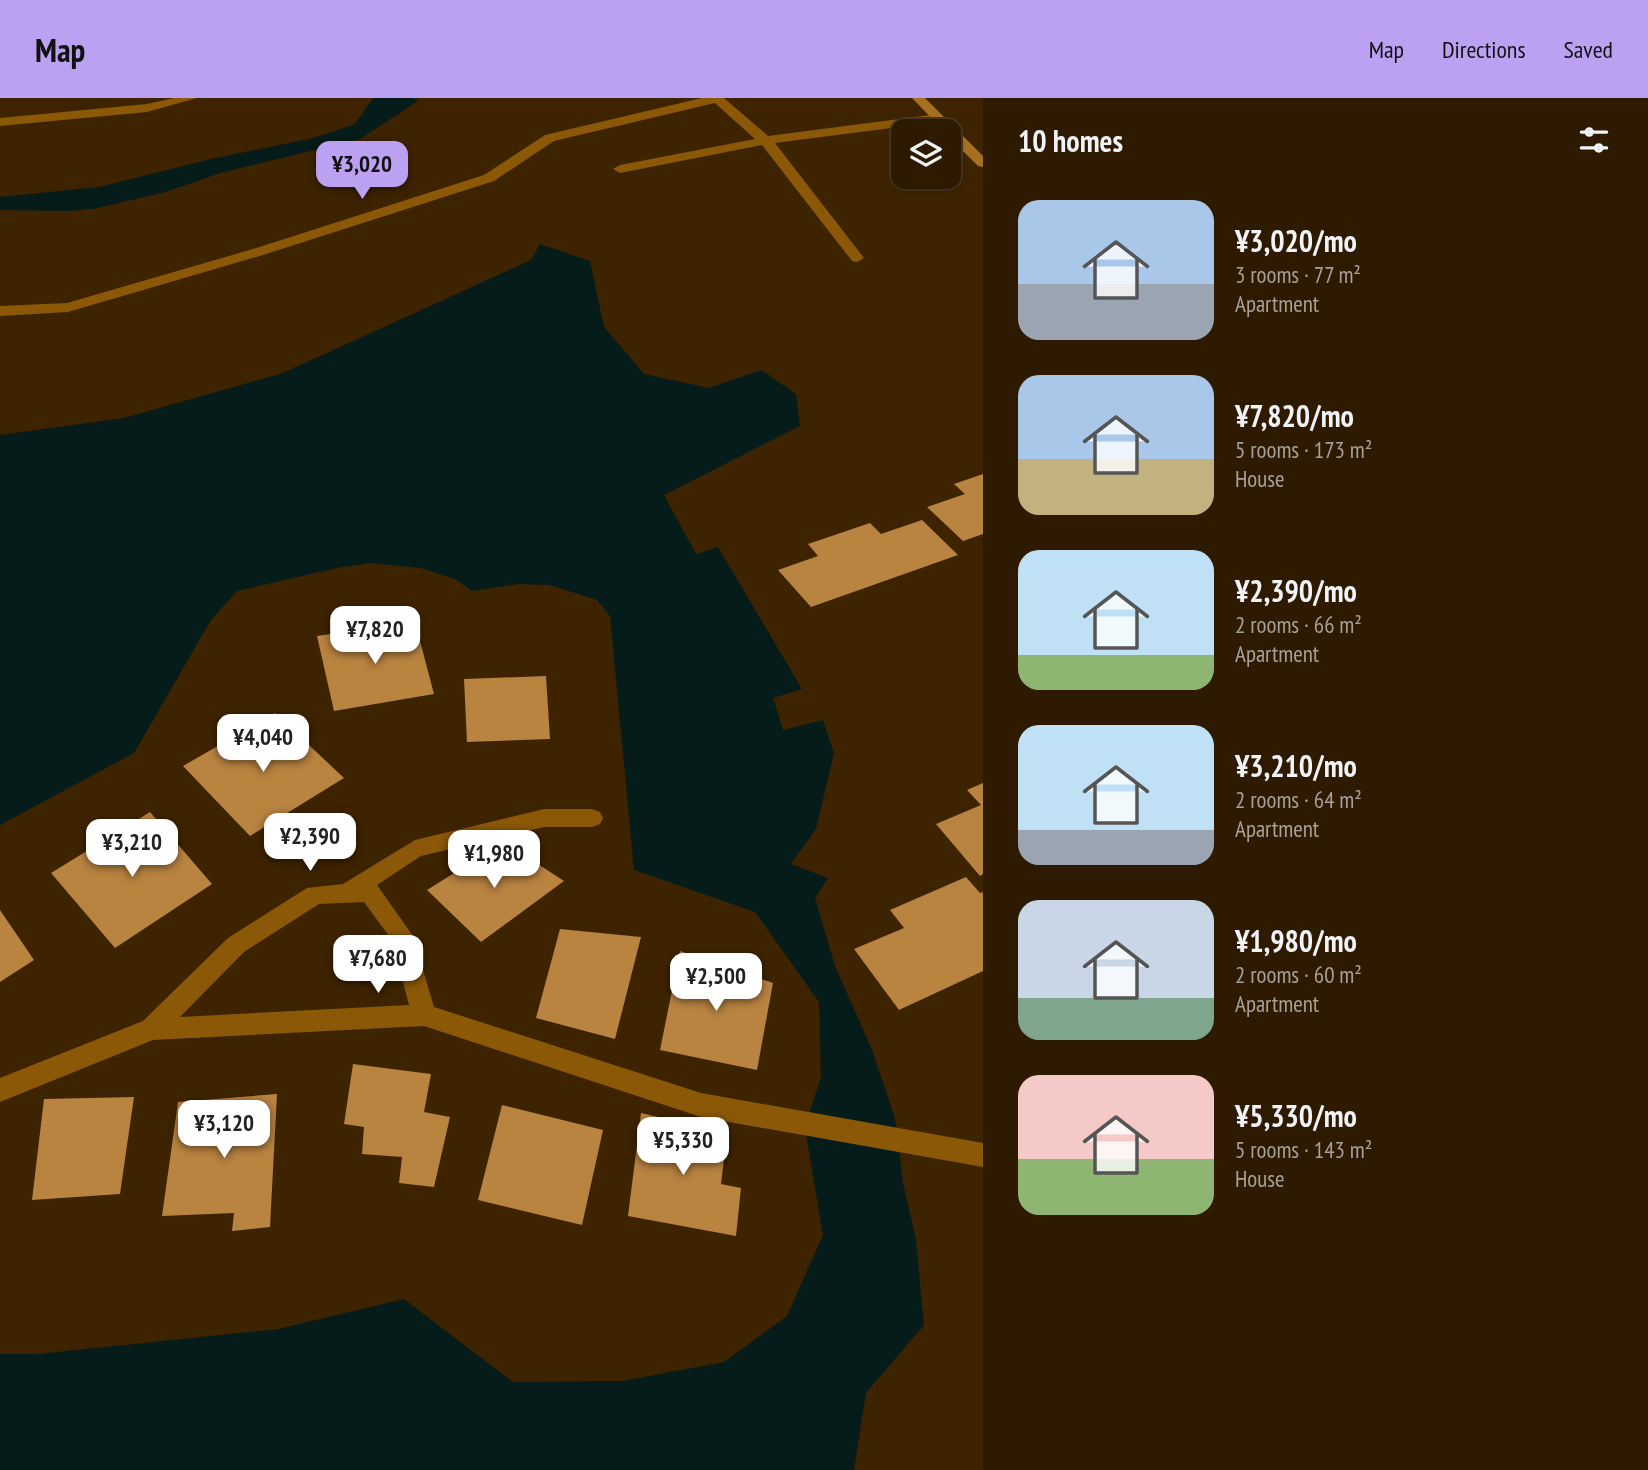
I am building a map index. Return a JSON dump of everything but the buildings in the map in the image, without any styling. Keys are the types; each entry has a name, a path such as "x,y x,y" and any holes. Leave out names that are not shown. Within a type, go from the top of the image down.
{"street":[{"path":"0,122 147,108 191,98"},
{"path":"0,311 68,307 258,252 489,178 550,138 718,98 775,150 857,258"},
{"path":"918,98 983,163"},
{"path":"620,169 764,140 938,118"},
{"path":"347,893 415,849 544,818 592,818"},
{"path":"152,1029 236,945 314,895 347,893 370,892 402,936 424,1015"},
{"path":"0,1090 152,1029 424,1015 701,1105 983,1155"}],"water":[{"path":"373,98 414,98 418,101 360,139 220,173 166,192 93,209 0,210 0,197 99,187 211,159 313,138 355,124"},
{"path":"540,244 590,261 604,327 644,374 709,388 761,370 796,394 800,426 664,495 696,554 718,547 802,689 773,698 783,730 823,720 834,753 816,829 791,864 828,878 815,898 835,966 872,1050 895,1118 903,1183 916,1239 924,1325 866,1393 854,1470 0,1470 0,1354 38,1354 278,1329 404,1299 513,1382 622,1381 724,1362 787,1316 823,1235 805,1127 821,1077 819,1002 755,912 634,870 610,616 597,600 550,585 520,584 472,591 457,580 421,568 370,563 237,591 211,620 134,753 0,825 0,435 124,418 283,373 531,260"}]}
